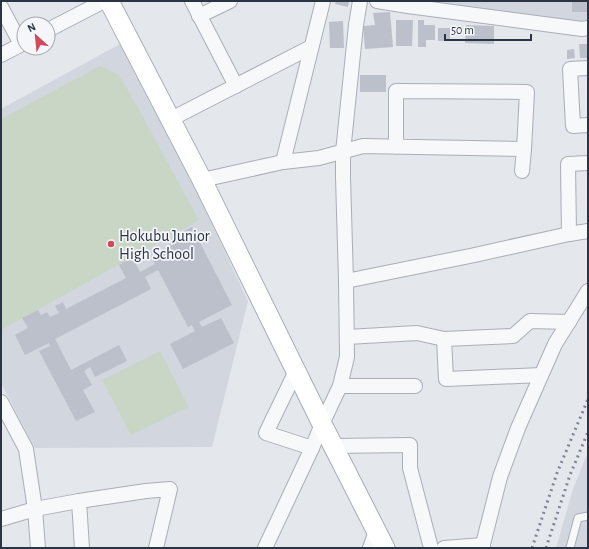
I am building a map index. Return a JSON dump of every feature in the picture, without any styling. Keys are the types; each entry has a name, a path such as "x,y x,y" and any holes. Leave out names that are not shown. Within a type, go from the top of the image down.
{"street":[{"path":"56,26 104,1"},
{"path":"109,1 202,180 333,446 373,539 384,548"},
{"path":"192,1 236,86"},
{"path":"199,16 230,1"},
{"path":"283,162 323,1"},
{"path":"265,548 340,386 347,357 343,152 356,25 360,1"},
{"path":"377,1 582,29 588,28"},
{"path":"1,7 16,33"},
{"path":"1,55 16,47"},
{"path":"171,119 311,47"},
{"path":"588,68 570,69 573,126 588,125"},
{"path":"396,147 396,91 527,92 522,171"},
{"path":"202,180 283,162 318,158 363,146 524,149"},
{"path":"569,234 568,164 588,163"},
{"path":"346,282 588,231"},
{"path":"444,548 483,547 500,477 518,428 555,344 588,291"},
{"path":"347,337 417,333 444,339 512,336 530,321 568,322"},
{"path":"444,339 446,379 541,375"},
{"path":"296,371 266,433 312,448"},
{"path":"340,386 415,386"},
{"path":"1,402 26,449 28,456 35,509 38,548"},
{"path":"333,446 410,446 410,468 431,548"},
{"path":"1,519 35,509 79,501 170,489 156,548"},
{"path":"79,501 82,548"}],"lane":[{"path":"570,548 578,518 588,516"}],"shaded area":[{"path":"417,1 588,1 588,23"},
{"name":"Hokubu Junior High School","path":"120,44 194,186 248,301 212,447 35,448 1,383 1,109"},
{"path":"588,452 588,548 556,548 573,489"}],"green space":[{"path":"100,66 119,75 199,220 1,330 1,119"},
{"path":"160,351 189,407 131,435 102,380"}],"building":[{"path":"336,1 349,1 348,7 335,4"},
{"path":"572,1 588,1 588,12 572,12"},
{"path":"390,12 393,47 365,49 363,26 375,25 373,13"},
{"path":"396,20 413,20 412,46 396,46"},
{"path":"418,20 424,20 424,25 435,25 435,40 426,40 426,47 418,47"},
{"path":"343,21 344,48 330,48 329,22"},
{"path":"466,25 494,26 494,44 465,43"},
{"path":"438,28 450,28 450,41 438,41"},
{"path":"579,44 588,44 588,58 580,58"},
{"path":"574,49 575,58 567,59 567,50"},
{"path":"360,75 386,75 386,92 360,92"},
{"path":"192,227 232,305 199,322 202,327 221,318 234,343 183,369 170,344 195,331 192,325 188,327 158,270 145,277 151,289 55,339 71,370 119,345 127,361 95,377 90,367 84,371 92,385 83,390 95,412 76,421 39,351 50,346 49,343 25,355 15,335 28,328 22,318 38,310 41,315 47,312 50,317 59,313 55,306 63,302 66,309 126,278 119,265 132,257 140,272 155,264 151,256 174,244 171,238"}],"railway":[{"path":"532,548 557,473 588,399"},
{"path":"546,548 570,475 588,432"}],"place":[{"name":"Hokubu Junior High School","path":"111,244"}]}
